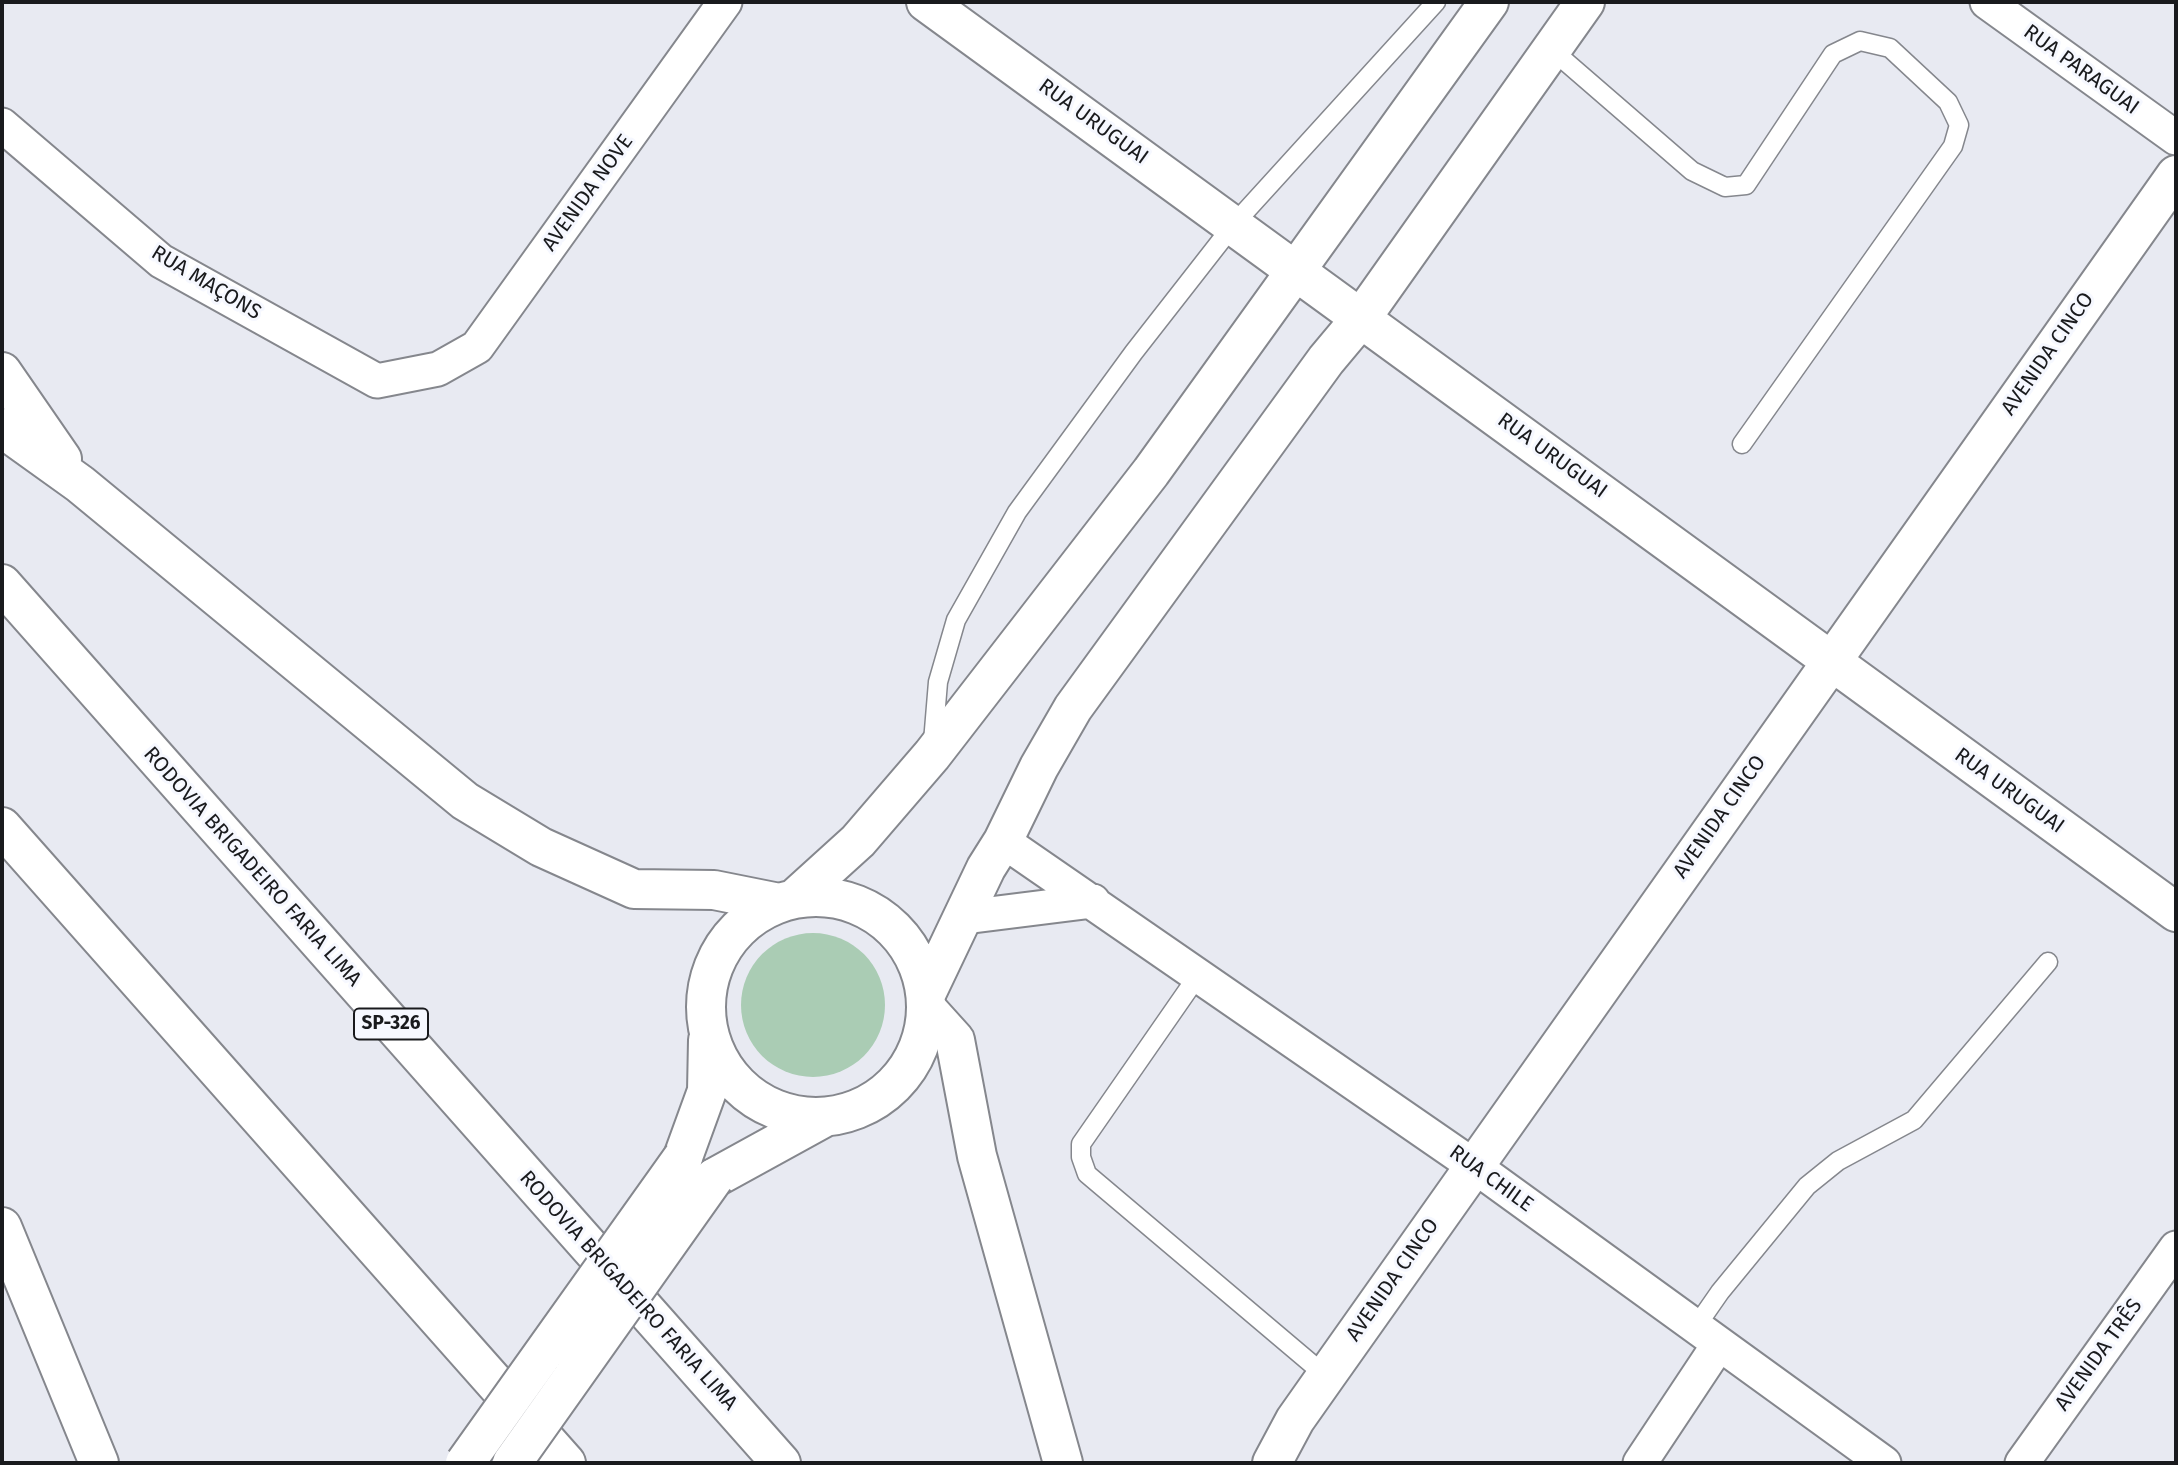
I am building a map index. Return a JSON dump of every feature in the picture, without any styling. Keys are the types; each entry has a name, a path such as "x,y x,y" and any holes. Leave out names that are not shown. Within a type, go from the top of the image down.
{"main road":[{"name":"RUA URUGUAI","path":"926,2 1297,269 2176,912"},
{"path":"465,1463 683,1157 707,1091 708,1034 705,998 715,962 736,931 784,901 858,841 932,755 1152,472 1489,2"},
{"path":"708,1034 720,1063 739,1087 756,1099 794,1115 825,1117 857,1110 885,1094 906,1070 921,1041 926,1002 986,868 1073,708 1326,360 1362,317 1585,2"},
{"name":"AVENIDA CINCO","path":"1272,1463 1295,1420 1830,660 2176,175"},
{"path":"2,372 79,484"},
{"path":"2,428 79,484 465,802 541,847 634,889 714,890 784,901 830,897 865,908 895,929 916,959 926,1002 955,1040 977,1156 1063,1463"},
{"name":"RODOVIA BRIGADEIRO FARIA LIMA","path":"2,584 781,1463"},
{"path":"2,827 566,1463"},
{"path":"512,1463 714,1178 825,1117"},
{"path":"2,1227 99,1463"}],"street":[{"name":"AVENIDA NOVE","path":"438,369 477,347 725,2"},
{"name":"RUA PARAGUAI","path":"1986,2 2176,138"},
{"name":"RUA MAÇONS","path":"2,125 161,261 377,381 438,369"},
{"name":"RUA CHILE","path":"1003,841 1474,1166 1884,1463"},
{"path":"965,917 1093,901"},
{"name":"AVENIDA TRÊS","path":"2022,1463 2176,1248"},
{"path":"1640,1463 1707,1336"}],"lane":[{"path":"932,755 938,682 956,620 1010,524 1134,352 1234,224 1436,2"},
{"path":"1551,49 1692,171 1725,187 1746,185 1833,54 1860,40 1890,48 1948,102 1959,125 1953,146 1742,444"},
{"path":"1707,1336 1720,1292 1807,1186 1838,1161 1914,1120 2049,962"},
{"path":"1199,974 1081,1144 1081,1157 1087,1174 1326,1376"}],"green space":[{"path":"813,933 840,939 864,954 879,978 885,1005 879,1032 864,1056 840,1071 813,1077 786,1071 762,1056 747,1032 741,1005 747,978 762,954 786,939"}]}
